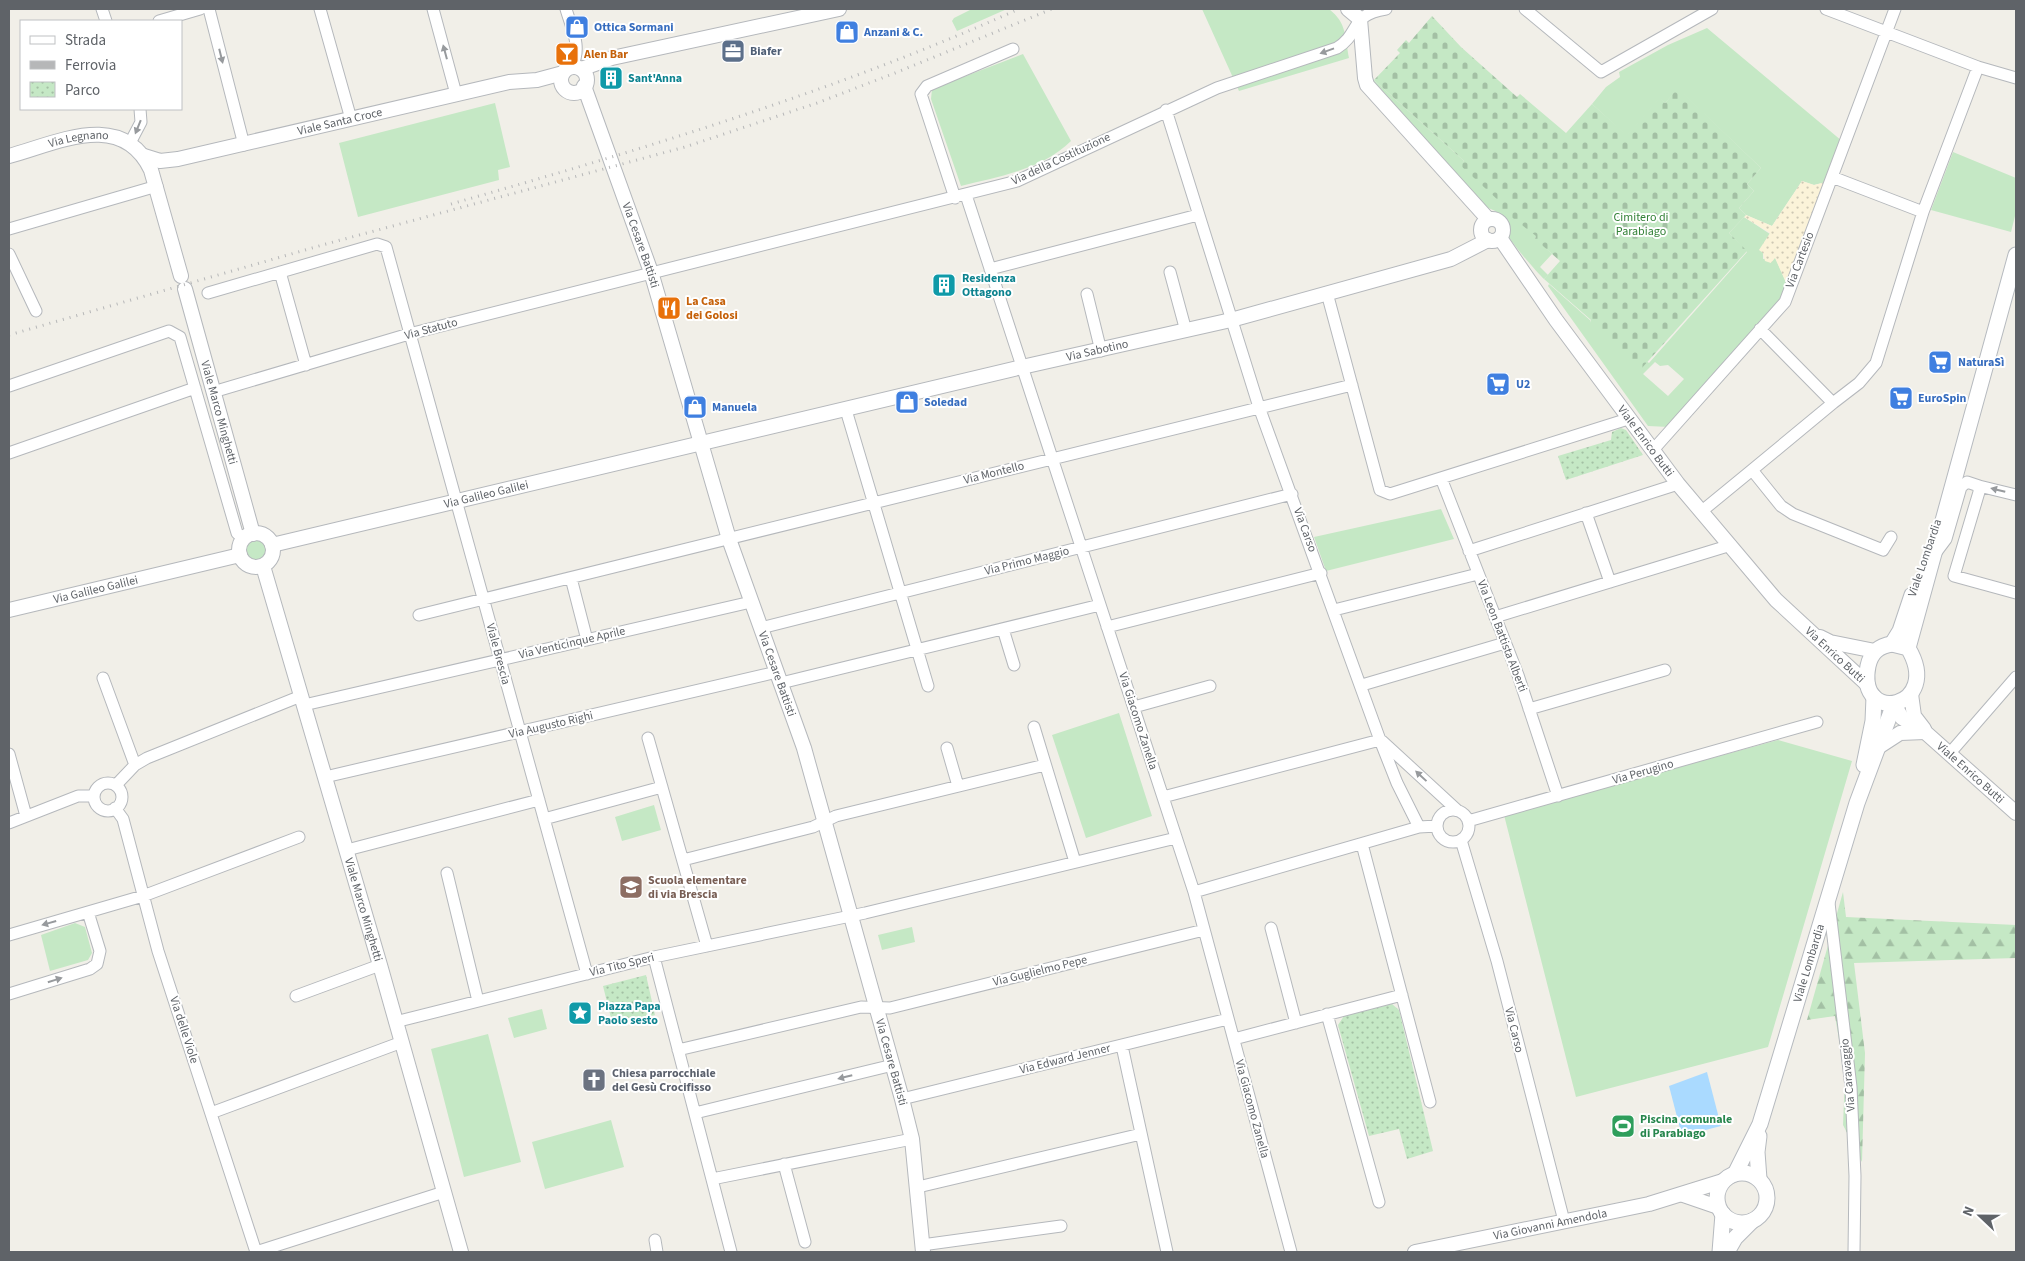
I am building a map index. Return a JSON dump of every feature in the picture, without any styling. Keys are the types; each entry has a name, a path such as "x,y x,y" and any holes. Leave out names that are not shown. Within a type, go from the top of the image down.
{"main road":[{"name":"Viale Lombardia","path":"1908,648 1955,471 2016,255"},
{"name":"Viale Lombardia","path":"1892,644 1900,631 1955,471"},
{"path":"1892,644 1908,648 1914,659 1917,673 1911,694 1904,701 1894,704 1880,701 1871,691 1867,674 1869,660 1875,651 1882,646 1892,644"},
{"name":"Viale Lombardia","path":"1857,803 1873,721 1871,691"},
{"name":"Viale Lombardia","path":"1727,1252 1735,1238 1760,1214 1766,1205 1766,1194 1759,1180 1757,1152 1760,1124 1857,803 1880,746 1894,704"},
{"name":"Viale Lombardia","path":"1720,1252 1721,1210 1718,1190 1729,1177 1760,1124"},
{"path":"1729,1177 1750,1174 1759,1180"},
{"path":"1721,1210 1736,1222 1752,1220"}],"street":[{"path":"162,20 200,9"},
{"path":"209,9 244,145"},
{"path":"320,9 351,119"},
{"path":"433,9 456,94"},
{"path":"566,9 577,46 578,55 575,80 594,72 612,58 839,9"},
{"path":"1348,9 1360,19 1364,78 1367,85 1488,219 1496,219 1501,222 1504,230 1494,239 1482,234 1481,229 1488,219"},
{"path":"1360,19 1376,10 1386,9"},
{"path":"1525,9 1601,72 1712,9"},
{"path":"1826,9 1978,67 2016,78"},
{"name":"Via Cartesio","path":"1653,450 1785,302 1895,9"},
{"name":"Via della Costituzione","path":"652,272 1017,181 1166,110 1224,85 1337,48 1351,38 1353,30 1360,19"},
{"name":"Via Giacomo Zanella","path":"1013,49 927,86 920,94 990,269 1194,892 1291,1252"},
{"path":"1702,512 1859,382 1876,363 1923,212 1978,67"},
{"name":"Viale Santa Croce","path":"144,156 152,160 169,161 509,82 575,80"},
{"name":"Via Cesare Battisti","path":"575,80 590,105 612,158 652,272 700,445 729,538 804,748 912,1139 923,1249"},
{"path":"130,143 141,122 140,110"},
{"name":"Via Carso","path":"1166,110 1259,407 1362,685 1380,740 1419,827"},
{"name":"Via Legnano","path":"9,156 95,134 114,135 130,143 144,156"},
{"name":"Viale Marco Minghetti","path":"144,156 157,186 213,392 248,536"},
{"path":"1832,177 1923,212"},
{"path":"9,229 157,186"},
{"path":"990,269 1198,215"},
{"name":"Via Sabotino","path":"700,445 1022,367 1231,320 1451,259 1494,239"},
{"name":"Viale Enrico Butti","path":"1494,239 1678,484 1776,600 1809,632"},
{"name":"Viale Brescia","path":"280,272 377,244 386,248 587,974"},
{"path":"9,254 36,311"},
{"path":"208,293 280,272 306,365"},
{"name":"Via Statuto","path":"213,392 409,334 652,272"},
{"path":"1170,272 1186,331"},
{"path":"1327,293 1380,490 1390,494 1628,419"},
{"path":"1087,294 1101,350"},
{"path":"1760,329 1832,403"},
{"path":"9,386 169,331 180,337 237,533 248,536 263,535 272,545 270,559 263,566 252,566 242,560 240,555 248,536"},
{"name":"Via Montello","path":"418,615 1259,407 1352,386"},
{"path":"9,453 195,388"},
{"path":"846,410 928,686"},
{"name":"Via Galileo Galilei","path":"272,545 700,445"},
{"path":"1752,470 1781,506 1793,514 1884,550 1891,537"},
{"name":"Via Leon Battista Alberti","path":"1441,478 1505,643 1558,796"},
{"path":"1932,556 1946,539 1961,487 1967,482 2016,495"},
{"path":"1469,551 1678,484"},
{"path":"1979,486 1954,576 2016,598"},
{"name":"Via Primo Maggio","path":"761,628 1292,494"},
{"path":"1586,513 1610,582"},
{"path":"1495,617 1731,545"},
{"name":"Via Galileo Galilei","path":"9,610 240,555"},
{"name":"Viale Marco Minghetti","path":"263,566 347,850 461,1252"},
{"path":"1107,627 1321,573"},
{"path":"1334,610 1478,574"},
{"path":"571,578 586,640"},
{"name":"Via Venticinque Aprile","path":"135,765 303,701 500,660 751,602"},
{"name":"Via Augusto Righi","path":"325,777 520,732 918,650 1100,605"},
{"path":"1003,629 1014,665"},
{"name":"Via Enrico Butti","path":"1809,632 1830,642 1875,651"},
{"name":"Via Enrico Butti","path":"1809,632 1871,691"},
{"path":"1362,685 1505,643"},
{"path":"1529,709 1665,670"},
{"path":"103,678 135,765 116,786"},
{"path":"1950,753 2016,678"},
{"path":"1134,707 1210,686"},
{"path":"2007,688 2016,696"},
{"path":"1911,694 1914,716 1926,732"},
{"path":"1894,704 1902,718 1926,732"},
{"name":"Via Perugino","path":"1468,822 1817,722"},
{"path":"1034,727 1075,862"},
{"path":"1880,746 1900,734 1926,732"},
{"name":"Viale Enrico Butti","path":"1926,732 2016,813"},
{"path":"648,738 707,946"},
{"path":"1163,796 1380,740"},
{"name":"Via Carso","path":"1380,740 1457,810"},
{"path":"947,748 958,786"},
{"path":"9,754 26,816"},
{"path":"683,860 813,827 836,816 1045,765"},
{"path":"104,784 116,786 122,797 115,808 103,810 96,804 94,796 97,788 104,784"},
{"path":"544,819 662,787"},
{"path":"9,823 78,796 94,796"},
{"path":"347,850 539,800"},
{"name":"Via delle Viole","path":"115,808 123,819 158,951 256,1252"},
{"path":"1457,810 1464,814 1468,822 1468,832 1461,840 1455,842 1445,840 1440,836 1437,826 1443,813 1457,810"},
{"path":"1194,892 1419,827 1437,826"},
{"path":"9,935 143,896 299,837"},
{"name":"Via Tito Speri","path":"395,1022 654,957 851,916 1176,838"},
{"name":"Via Carso","path":"1461,840 1497,961 1564,1221"},
{"path":"1362,844 1430,1102"},
{"path":"447,873 478,1001"},
{"name":"Via Caravaggio","path":"1828,899 1851,1087 1855,1176 1854,1252"},
{"path":"9,994 90,969 97,964 100,951 88,912"},
{"path":"1271,928 1296,1023"},
{"name":"Via Guglielmo Pepe","path":"678,1050 861,1008 890,1008 1204,930"},
{"path":"654,957 731,1252"},
{"path":"296,996 380,965"},
{"path":"1234,1039 1402,995"},
{"path":"1327,1014 1379,1202"},
{"name":"Via Edward Jenner","path":"902,1099 1228,1019"},
{"path":"211,1113 402,1042"},
{"path":"1122,1046 1167,1252"},
{"path":"695,1113 893,1065"},
{"path":"918,1187 1141,1134"},
{"path":"712,1179 912,1139"},
{"path":"784,1164 805,1242"},
{"name":"Via Giovanni Amendola","path":"1415,1252 1683,1195 1729,1177"},
{"path":"256,1252 444,1192"},
{"name":"Via Giovanni Amendola","path":"1683,1195 1721,1210"},
{"path":"923,1249 1061,1226"},
{"path":"655,1240 657,1252"}],"green space":[{"path":"972,9 1007,9 957,31 952,21 954,18"},
{"path":"1202,9 1329,9 1335,14 1342,25 1349,58 1239,91"},
{"name":"Cimitero di Parabiago","path":"1432,16 1461,47 1517,97 1520,94 1566,133 1592,104 1627,135 1660,97 1665,103 1678,88 1761,168 1747,184 1754,191 1739,208 1746,215 1729,233 1747,251 1641,369 1590,323 1591,320 1544,279 1560,261 1535,239 1536,236 1496,205 1499,201 1460,165 1464,161 1374,80 1400,53 1397,50 1406,40 1409,43"},
{"path":"1707,28 1842,141 1826,182 1814,185 1802,181 1772,226 1746,215 1739,208 1754,191 1747,184 1761,168 1678,89 1665,103 1660,98 1627,136 1592,104 1606,87 1620,77 1619,72 1668,45"},
{"path":"1023,54 1071,141 1060,151 1034,165 1019,171 961,186 931,99 932,89"},
{"path":"1374,80 1464,161 1461,165 1500,201 1497,205 1537,236 1535,238 1552,254 1540,267 1548,275 1544,279 1508,236 1499,213 1485,207 1372,83"},
{"path":"495,103 510,167 498,170 499,180 358,217 339,143"},
{"path":"1953,152 2016,178 2016,212 2011,232 1931,210"},
{"path":"1744,217 1770,234 1763,253 1763,259 1775,257 1788,287 1782,300 1669,427 1648,426 1548,286 1549,284 1590,322 1649,363 1747,252 1729,233","holes":["1655,362 1660,366 1668,365 1684,379 1668,396 1643,374"]},
{"path":"1621,428 1626,430 1643,455 1566,480 1558,456 1611,440 1612,432"},
{"path":"1441,509 1454,539 1326,571 1314,537"},
{"path":"256,540 263,543 266,550 263,557 256,560 249,557 246,550 249,543"},
{"path":"1119,713 1152,816 1086,838 1052,735"},
{"path":"1778,740 1852,761 1768,1047 1576,1097 1504,815"},
{"path":"654,805 661,830 622,841 615,817"},
{"path":"1843,892 1846,917 2016,925 2016,958 1854,963 1865,1053 1862,1162 1843,1125 1845,1075 1835,1016 1807,1020"},
{"path":"75,923 85,927 92,953 88,960 50,971 41,935"},
{"path":"912,927 915,942 882,950 878,935"},
{"path":"646,975 655,1015 613,1026 603,986"},
{"path":"1392,1004 1399,1010 1433,1151 1407,1159 1399,1129 1369,1136 1338,1025 1344,1016"},
{"path":"542,1009 547,1029 514,1038 508,1018"},
{"path":"488,1034 521,1162 464,1177 431,1049"},
{"path":"611,1120 624,1167 545,1189 532,1142"}],"sand":[{"path":"1802,181 1814,185 1826,182 1788,287 1775,258 1771,263 1765,261 1763,253 1759,250 1770,233 1744,217 1746,215 1772,226"}],"water":[{"path":"1707,1072 1721,1126 1682,1136 1669,1086"}],"railway":[{"path":"451,204 739,117 880,66 950,39 1019,9"},
{"path":"9,335 326,244 685,147 817,103 1052,9"}],"place":[{"name":"Ottica Sormani","path":"577,27"},
{"name":"Anzani & C.","path":"847,32"},
{"name":"Biafer","path":"733,51"},
{"name":"Alen Bar","path":"567,54"},
{"name":"Sant'Anna","path":"611,78"},
{"name":"Residenza Ottagono","path":"944,285"},
{"name":"La Casa dei Golosi","path":"669,308"},
{"name":"NaturaSì","path":"1940,362"},
{"name":"U2","path":"1498,384"},
{"name":"EuroSpin","path":"1901,398"},
{"name":"Soledad","path":"907,402"},
{"name":"Manuela","path":"695,407"},
{"name":"Scuola elementare di via Brescia","path":"631,887"},
{"name":"Piazza Papa Paolo sesto","path":"580,1013"},
{"name":"Chiesa parrocchiale del Gesù Crocifisso","path":"594,1080"},
{"name":"Piscina comunale di Parabiago","path":"1623,1126"}]}
